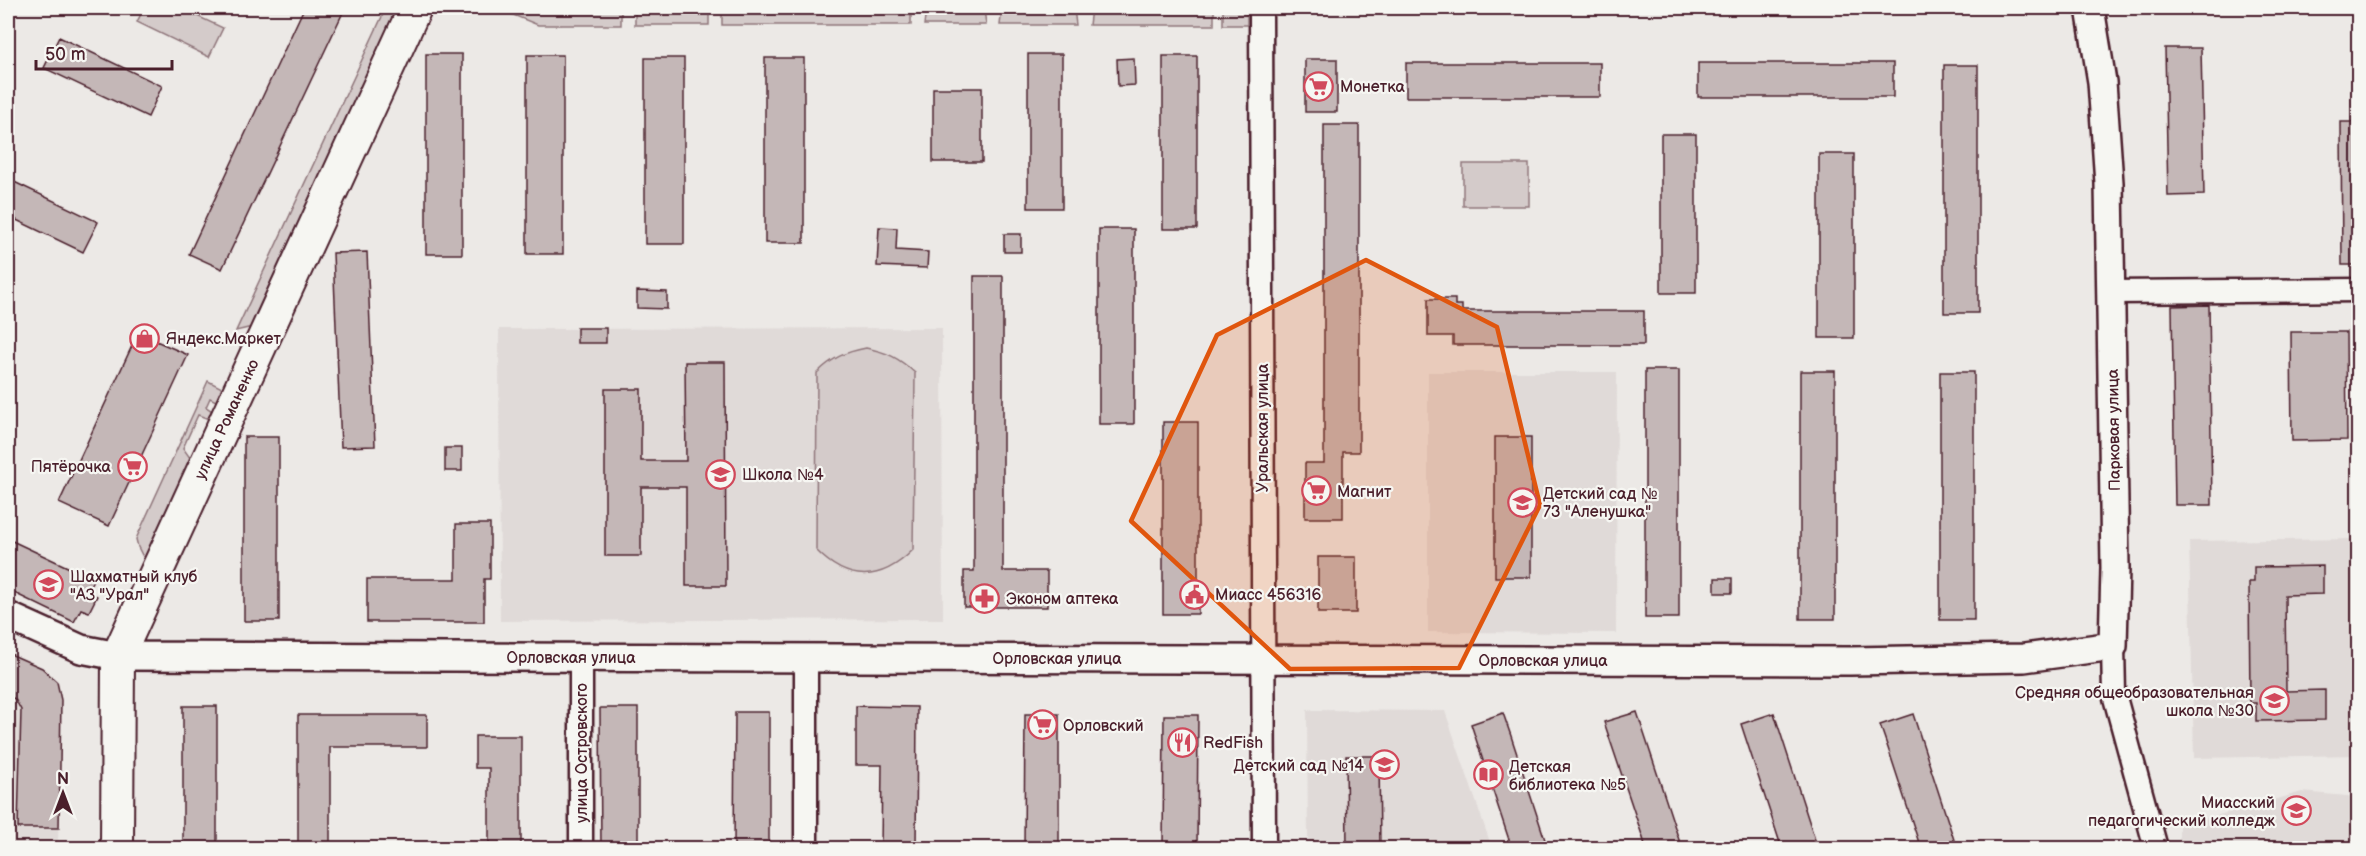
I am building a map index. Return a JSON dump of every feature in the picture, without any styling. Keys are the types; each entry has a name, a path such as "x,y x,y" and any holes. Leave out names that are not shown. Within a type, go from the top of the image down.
{"main road":[{"name":"улица Романенко","path":"117,849 118,656 415,8"}],"street":[{"name":"Уральская улица","path":"1261,8 1264,849"},
{"name":"Парковая улица","path":"2090,8 2102,82 2109,183 2115,568 2114,694 2156,849"},
{"path":"2111,292 2358,290"},
{"name":"Орловская улица","path":"8,616 81,649 118,656 1850,661 2024,658 2113,646"},
{"name":"улица Островского","path":"581,657 581,849"},
{"path":"806,658 806,849"}],"highlighted area":[{"path":"1366,260 1497,327 1540,505 1459,668 1290,669 1131,521 1217,335"}],"shaded area":[{"path":"144,8 180,8 223,28 209,57 137,22"},
{"path":"386,8 405,8 252,327 236,331"},
{"path":"496,8 618,8 621,13 621,25 538,25"},
{"path":"637,8 706,8 709,14 709,25 635,25"},
{"path":"725,8 908,8 911,13 911,25 722,25 722,14"},
{"path":"926,9 984,9 986,25 924,25"},
{"path":"1002,9 1074,9 1076,25 1000,25"},
{"path":"1091,9 1214,9 1214,25 1089,25"},
{"path":"1223,9 1239,9 1247,15 1247,25 1223,25"},
{"path":"1463,164 1529,164 1529,206 1463,206"},
{"name":"Школа №4","path":"942,328 943,619 500,621 499,329"},
{"path":"866,348 892,356 915,373 913,550 889,568 877,573 864,574 852,573 840,568 816,550 817,373 839,356"},
{"name":"Детский сад № 73 \"Аленушка\"","path":"1428,372 1617,372 1616,633 1428,632"},
{"path":"208,381 222,388 216,401 210,398 206,407 211,410 209,419 198,415 183,448 193,462 148,559 144,559 136,539"},
{"name":"Средняя общеобразовательная школа №30","path":"2358,539 2358,755 2194,758 2189,541"},
{"path":"8,653 42,668 57,682 61,700 58,848 8,848"},
{"name":"Детский сад №14","path":"1307,710 1445,711 1492,848 1308,848"},
{"name":"Миасский педагогический колледж","path":"2302,792 2358,797 2358,848 2179,848 2179,826"}],"building":[{"path":"304,8 345,8 222,269 189,254"},
{"path":"59,37 162,86 148,117 44,68"},
{"path":"2165,48 2201,48 2204,195 2168,196"},
{"path":"426,54 462,54 462,254 426,254"},
{"path":"1028,54 1062,54 1062,208 1028,208"},
{"path":"527,55 563,55 563,254 527,254"},
{"path":"1163,56 1197,56 1197,229 1163,229"},
{"path":"645,58 684,58 684,244 645,244"},
{"path":"765,58 804,58 804,243 765,243"},
{"path":"1134,58 1135,85 1118,86 1117,59"},
{"path":"1305,59 1337,59 1337,112 1305,112"},
{"path":"1406,63 1600,63 1600,97 1406,97"},
{"path":"1698,63 1893,63 1893,97 1698,97"},
{"path":"1944,65 1978,65 1978,313 1944,313"},
{"path":"933,88 982,88 982,162 933,162"},
{"path":"2341,122 2358,122 2358,265 2342,265"},
{"path":"1324,125 1359,125 1359,452 1343,452 1343,518 1305,518 1305,463 1324,463"},
{"path":"1661,134 1696,134 1696,293 1661,293"},
{"path":"1819,154 1854,154 1854,338 1819,338"},
{"path":"8,179 98,222 83,252 8,216"},
{"path":"879,227 897,228 896,250 928,252 927,268 877,266"},
{"path":"1099,229 1134,229 1134,424 1099,424"},
{"path":"1004,234 1021,234 1021,252 1004,252"},
{"path":"367,252 375,446 341,447 333,253"},
{"path":"974,276 1003,276 1003,571 1047,571 1047,607 964,607 964,571 974,571"},
{"path":"637,291 667,292 667,309 637,308"},
{"path":"1428,299 1455,299 1455,305 1462,305 1462,311 1644,311 1644,345 1453,345 1453,336 1428,336"},
{"path":"2209,305 2212,505 2175,505 2172,306"},
{"path":"577,328 606,328 606,343 577,343"},
{"path":"2291,332 2346,332 2347,440 2292,441"},
{"path":"138,333 188,355 109,526 59,503"},
{"path":"685,362 725,362 726,586 686,586 686,487 641,487 641,556 605,556 605,389 641,389 641,461 686,461"},
{"path":"1645,370 1679,370 1679,618 1645,618"},
{"path":"1800,371 1835,371 1835,619 1800,619"},
{"path":"1940,372 1974,372 1974,620 1940,620"},
{"path":"1163,422 1198,422 1198,614 1163,614"},
{"path":"244,437 279,437 279,621 244,621"},
{"path":"1495,437 1531,437 1531,577 1495,577"},
{"path":"445,448 462,448 462,471 445,471"},
{"path":"456,524 490,524 490,579 484,579 484,622 367,622 367,579 456,579"},
{"name":"Шахматный клуб \"АЗ \"Урал\"","path":"8,539 93,579 88,592 97,596 89,612 81,609 74,622 8,590"},
{"path":"1318,557 1356,557 1356,613 1318,613"},
{"path":"2323,566 2323,594 2285,595 2286,691 2325,690 2325,720 2256,721 2256,703 2250,703 2249,582 2254,582 2254,567"},
{"path":"1715,578 1732,578 1732,593 1715,593"},
{"path":"8,653 42,668 57,682 61,700 59,828 18,828 21,710 15,699 8,696"},
{"path":"183,706 217,706 217,849 183,849"},
{"path":"856,706 917,707 916,849 881,849 882,765 856,765"},
{"path":"600,708 638,708 638,849 601,849"},
{"path":"735,712 769,712 769,849 734,849"},
{"path":"1637,712 1682,849 1646,849 1604,722"},
{"path":"1503,713 1548,849 1512,849 1471,724"},
{"path":"1774,713 1818,849 1782,849 1741,724"},
{"path":"1025,714 1059,714 1059,849 1024,849"},
{"path":"1913,714 1957,849 1921,849 1880,725"},
{"path":"298,715 427,715 427,747 330,747 330,849 298,849"},
{"path":"1164,715 1198,715 1197,849 1163,849"},
{"path":"475,736 521,736 521,849 489,849 489,768 475,768"},
{"path":"1346,756 1379,756 1380,849 1347,849"}],"place":[{"name":"Монетка","path":"1319,86"},
{"name":"Яндекс.Маркет","path":"145,338"},
{"name":"Пятёрочка","path":"132,466"},
{"name":"Школа №4","path":"721,474"},
{"name":"Магнит","path":"1316,491"},
{"name":"Детский сад № 73 \"Аленушка\"","path":"1522,502"},
{"name":"Шахматный клуб \"АЗ \"Урал\"","path":"49,585"},
{"name":"Миасс 456316","path":"1194,594"},
{"name":"Эконом аптека","path":"985,598"},
{"name":"Средняя общеобразовательная школа №30","path":"2275,701"},
{"name":"Орловский","path":"1042,725"},
{"name":"RedFish","path":"1182,742"},
{"name":"Детский сад №14","path":"1385,765"},
{"name":"Детская библиотека №5","path":"1488,775"},
{"name":"Миасский педагогический колледж","path":"2296,811"}]}
